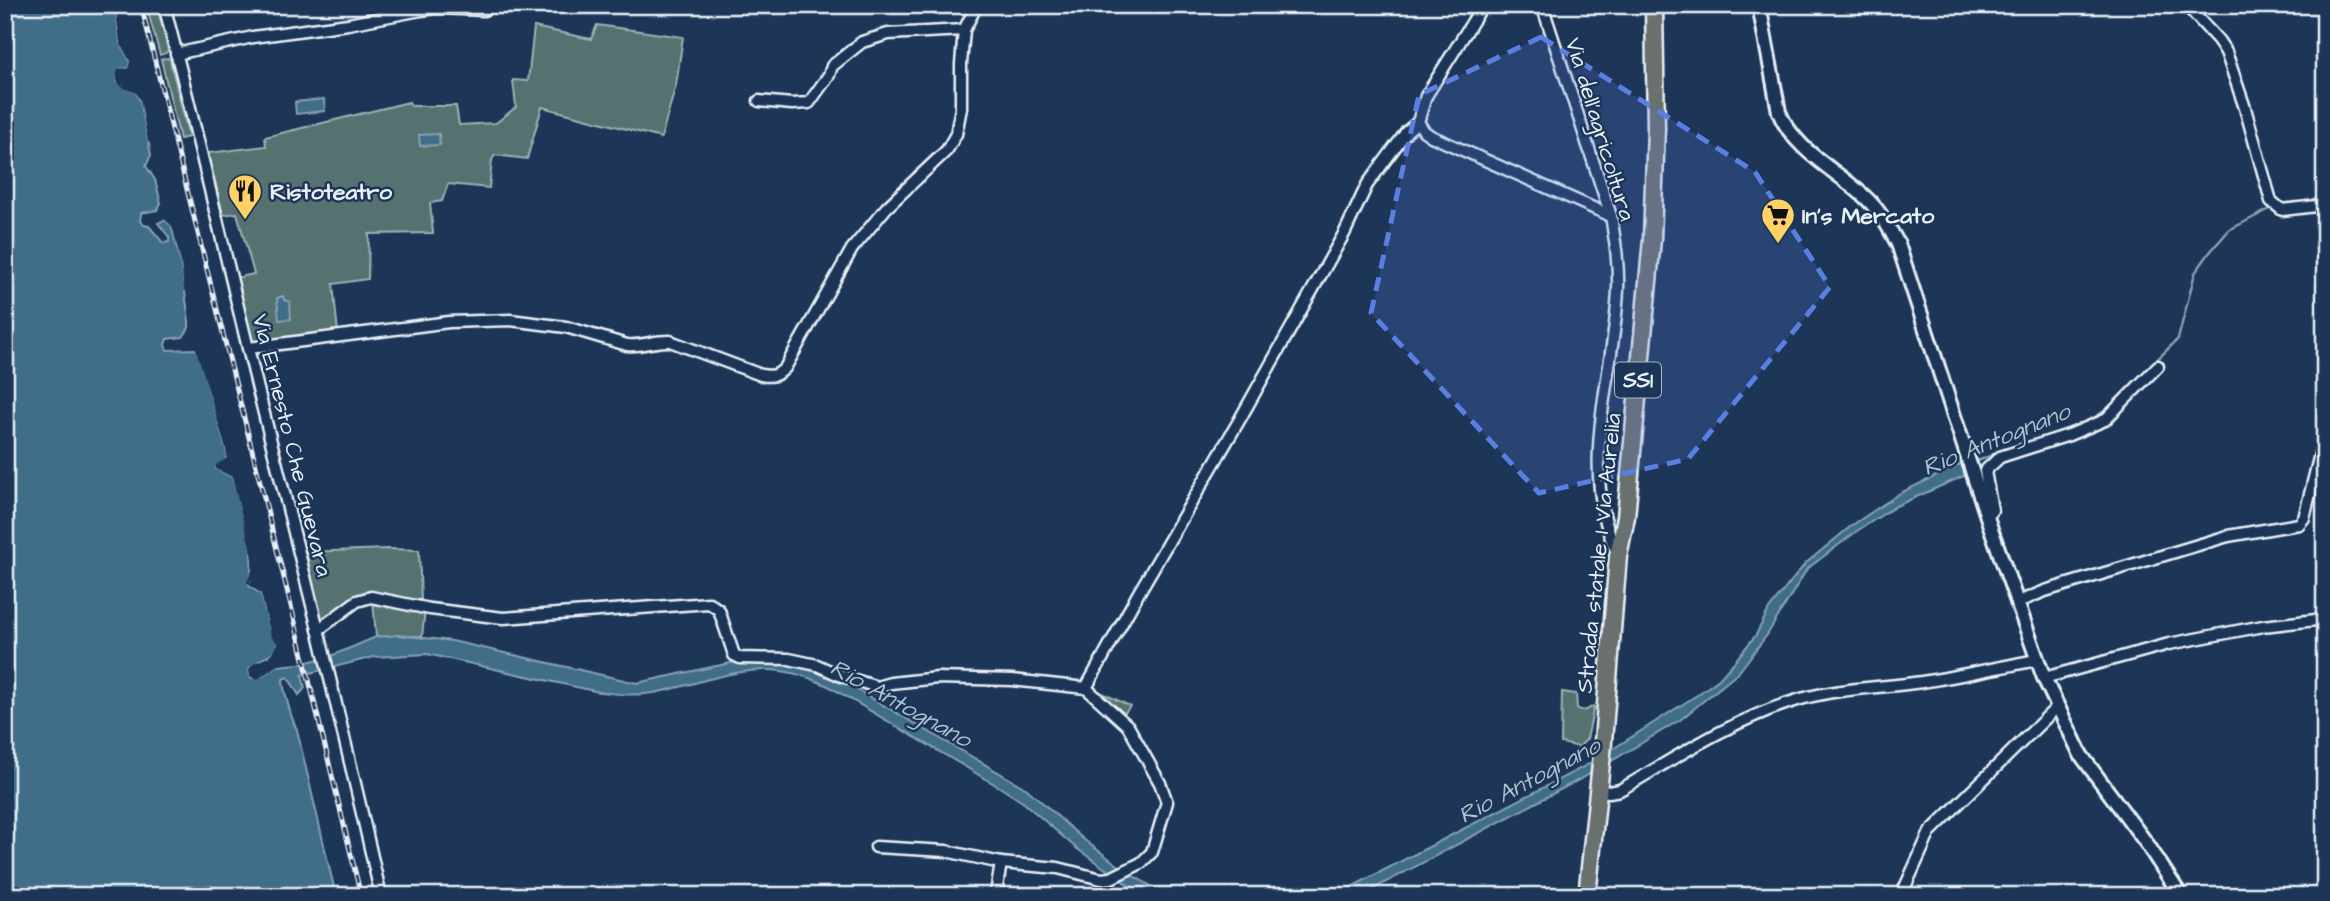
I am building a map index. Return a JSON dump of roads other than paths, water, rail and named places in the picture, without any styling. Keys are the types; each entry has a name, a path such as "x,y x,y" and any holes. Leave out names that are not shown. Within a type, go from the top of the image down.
{"main road":[{"name":"Strada statale 1 Via Aurelia","path":"1587,896 1618,556 1626,517 1652,239 1656,128 1654,5"}],"street":[{"name":"Via Ernesto Che Guevara","path":"163,5 381,896"},
{"path":"249,348 449,322 510,320 566,327 627,345 670,341 761,375 770,377 779,374 785,368 852,248 887,207 947,150 956,134 961,107 964,30 978,5"},
{"path":"1086,688 1345,232 1367,185 1407,131 1418,122 1426,96 1483,5"},
{"name":"Via dell'agricoltura","path":"1542,5 1611,216 1617,251 1618,290 1598,432 1602,497 1610,538 1618,556"},
{"path":"1759,5 1778,105 1785,127 1796,141 1871,203 1898,244 2016,603 2057,707 2081,755 2147,844 2181,896"},
{"path":"2186,5 2226,52 2271,201 2282,210 2325,205"},
{"path":"176,54 253,37 348,24 421,10 484,10"},
{"path":"759,101 803,105 809,103 829,75 832,66 849,51 873,37 921,31 964,30"},
{"path":"1418,122 1431,136 1611,216"},
{"path":"1987,517 1992,510 1985,471 1993,461 2080,432 2105,420 2158,366"},
{"path":"2016,603 2045,591 2228,536 2299,524 2304,518 2325,434"},
{"path":"318,630 357,601 371,597 430,609 503,618 709,603 719,610 734,654 740,658 789,659 817,665 877,687 891,682 938,678 1012,680 1086,688 1128,726 1160,783 1167,802 1152,852 1141,863 1111,878 1101,879 1058,868 1001,863 946,851 876,847"},
{"path":"2044,678 2169,644 2263,626 2325,619"},
{"path":"1598,787 1609,792 1620,790 1707,738 1799,699 1856,688 1923,682 2037,660"},
{"path":"1901,896 1930,832 2057,707"},
{"path":"994,896 1001,863"}],"water":[{"path":"5,5 115,5 120,43 130,61 128,69 120,68 117,81 136,93 140,100 151,155 146,166 155,180 161,203 157,210 141,213 140,221 149,226 163,243 169,242 169,237 158,223 164,220 171,225 181,263 189,328 183,337 167,339 165,345 167,350 195,349 198,352 226,449 227,458 216,469 232,477 250,545 249,586 261,594 270,630 278,644 272,652 249,669 252,678 262,676 276,666 299,664 331,656 376,637 398,635 452,641 637,683 735,662 787,660 825,671 1027,789 1083,839 1130,874 1176,896 1141,894 1076,848 1024,803 1001,788 828,686 793,673 749,671 653,693 619,694 599,692 427,654 374,657 302,675 305,688 299,695 287,677 283,679 336,896 5,896"},
{"path":"324,99 325,111 296,114 295,102"},
{"path":"439,134 440,145 420,146 419,135"},
{"path":"283,296 284,300 290,302 291,319 279,320 277,298"},
{"path":"1963,463 1966,475 1896,506 1857,531 1807,569 1767,635 1738,673 1680,720 1590,774 1360,896 1334,896 1591,763 1697,695 1719,679 1735,661 1756,635 1769,609 1805,564 1851,526 1900,493"}],"waterway":[{"path":"2283,205 2304,203"},
{"name":"Rio Antognano","path":"2009,449 2088,422 2107,409 2178,339 2195,273 2210,252 2229,230 2270,209"},
{"name":"Rio Antognano","path":"1973,463 1999,452"}],"railway":[{"path":"141,5 361,896"}],"place":[{"name":"Ristoteatro","path":"245,221"},
{"name":"In's Mercato","path":"1778,245"}]}
